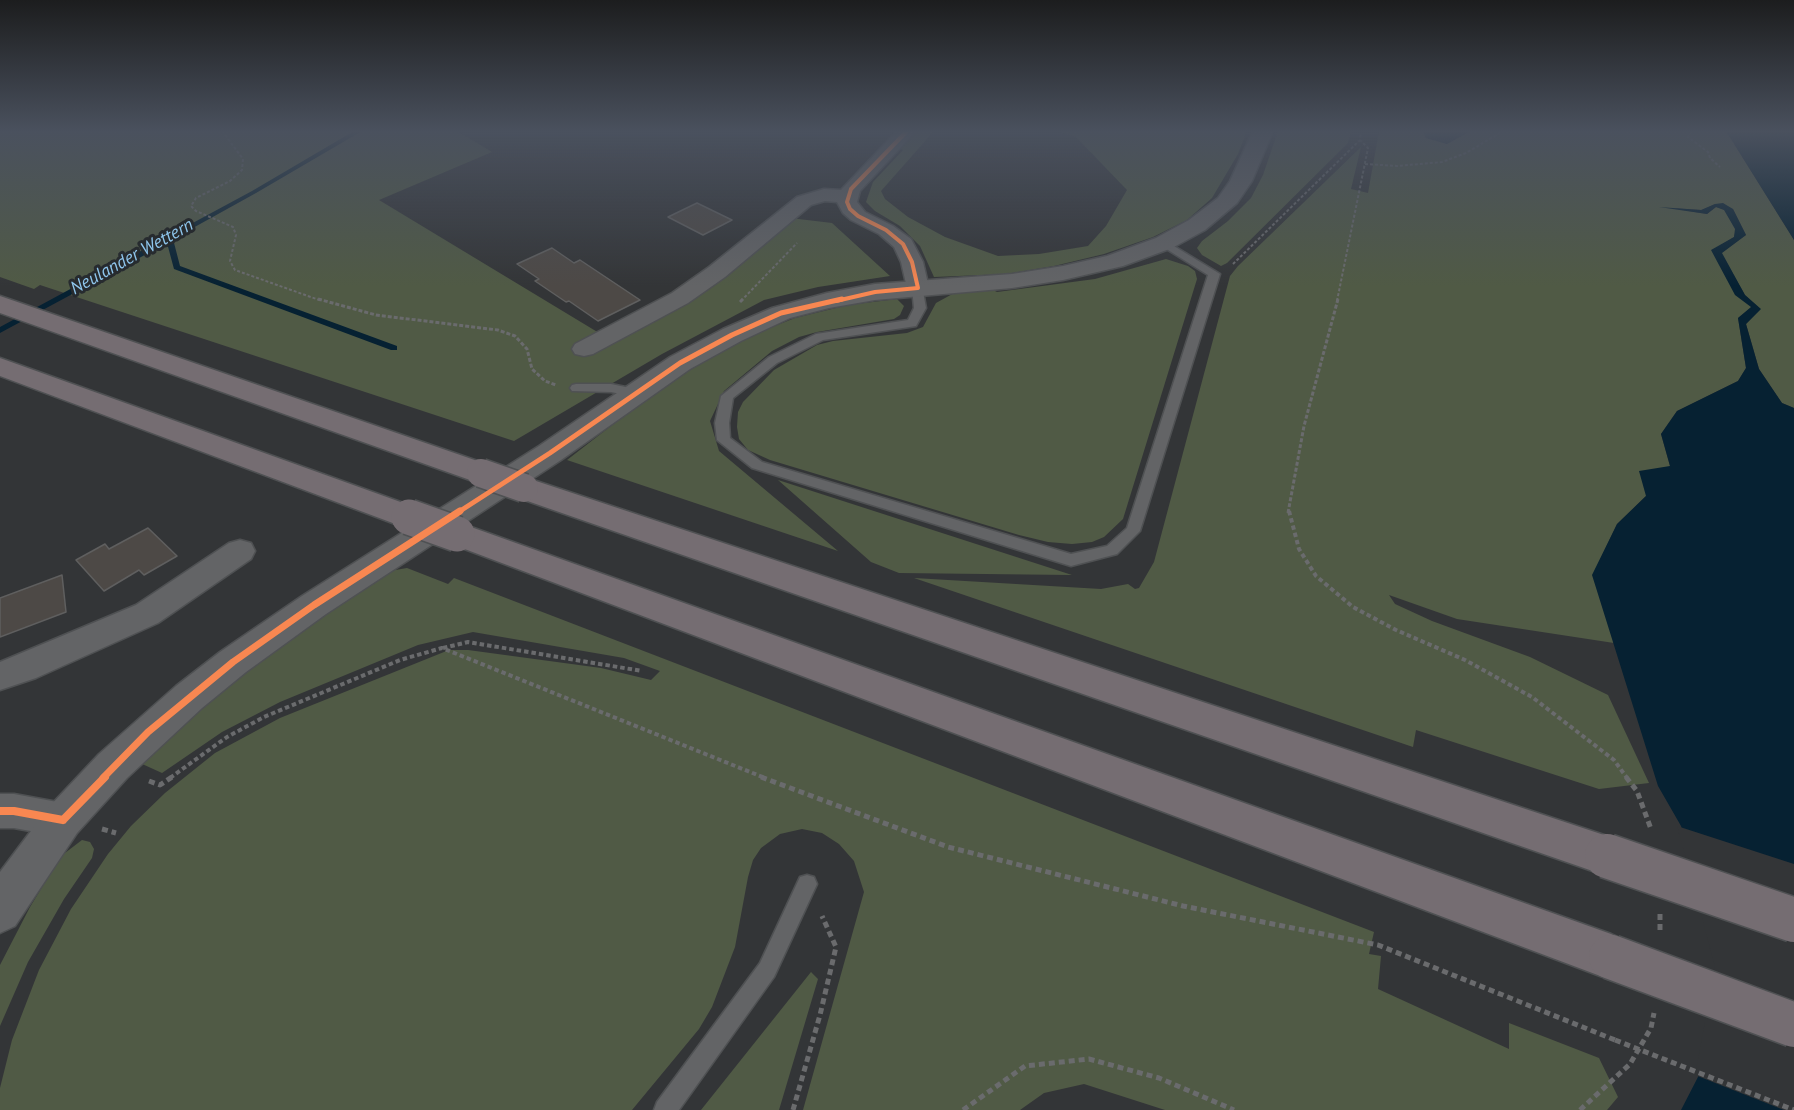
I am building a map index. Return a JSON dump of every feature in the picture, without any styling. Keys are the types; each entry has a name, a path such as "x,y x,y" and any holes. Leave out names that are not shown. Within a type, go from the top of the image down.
{"highway":[{"path":"2,304 524,488 1794,920"},
{"path":"0,366 1794,1025"}],"street":[{"path":"847,196 857,183"},
{"path":"0,911 63,820 113,766 156,725 233,662 314,605 550,453 680,363 732,335 781,313 875,292 992,283 1063,273 1114,261 1164,243 1197,225 1226,203 1240,183"},
{"path":"584,349 680,298 717,272 804,201 824,195 847,196"},
{"path":"847,196 850,208 858,216 886,230 903,244 912,262 918,288"},
{"path":"0,676 24,668 147,614 240,551"},
{"path":"0,811 14,811 63,820"}],"lane":[{"path":"918,288 920,308 912,323 820,337 773,360 726,396 722,423 724,440 757,465 1071,560 1112,550 1133,531 1214,274 1164,243"},
{"path":"576,388 611,388 635,393"},
{"path":"665,1110 767,970 807,884"}],"path":[{"path":"225,183 192,202 194,209 233,227 236,235 230,261 235,270 340,307 376,315 498,330 515,336 527,349 532,369 545,381 576,388"},
{"path":"1214,274 1231,266 1316,183"},
{"path":"1361,183 1340,295 1304,426 1288,515 1299,549 1316,576 1353,607 1396,630 1465,660 1532,697 1614,760 1637,790 1652,834"},
{"path":"737,305 800,239"},
{"path":"113,766 160,785 227,737 264,717 400,660 468,642 642,671"},
{"path":"442,648 824,802 948,847 1184,906 1378,945 1794,1110"},
{"path":"793,1110 820,1015 836,947 807,884"},
{"path":"1660,902 1660,935"},
{"path":"1580,1110 1630,1064 1651,1029 1654,1009"},
{"path":"963,1110 1025,1066 1089,1059 1159,1078 1234,1110"}],"green space":[{"path":"0,183 419,183 379,200 604,336 717,272 782,217 832,223 890,276 818,287 764,300 662,354 514,441 40,285 34,289 0,277"},
{"path":"873,183 888,183 881,191 885,199 908,217 945,237 998,256 1039,254 1088,246 1106,226 1127,190 1120,183 1221,183 1212,198 1187,220 1153,237 1104,254 1006,274 934,277 920,246 900,226 875,211 866,202"},
{"path":"1259,183 1308,183 1227,263 1221,266 1202,255 1197,248 1202,241 1228,221 1251,198"},
{"path":"1324,183 1352,183 1351,189 1368,193 1370,183 1758,183 1794,240 1794,408 1782,403 1759,369 1746,324 1760,309 1745,295 1721,253 1746,235 1733,209 1715,204 1702,210 1671,208 1707,214 1716,207 1725,210 1736,229 1734,237 1712,251 1752,307 1738,318 1746,368 1738,381 1677,411 1661,434 1670,466 1646,496 1617,524 1593,575 1614,643 1457,619 1389,595 1395,604 1432,621 1530,657 1608,695 1649,783 1599,789 1416,730 1413,747 914,578 1101,589 1128,584 1135,589 1139,588 1154,562 1230,276"},
{"path":"1166,259 1188,266 1195,271 1197,279 1123,519 1104,537 1092,542 1072,544 1048,542 1019,535 770,460 748,450 739,439 738,412 743,402 774,370 817,345 833,341 907,333 923,327 936,303 956,292 993,290 997,292 1095,279"},
{"path":"897,299 904,306 900,315 894,319 817,332 799,337 772,351 724,391 710,421 719,451 838,551 567,460 647,398 724,348 744,338 795,318 848,305"},
{"path":"778,480 1072,575 899,573 871,562"},
{"path":"407,568 448,584 454,578 1374,932 1369,954 1381,956 1378,989 1509,1049 1509,1023 1599,1058 1618,1097 1607,1110 1165,1110 1084,1084 1044,1093 1020,1110 803,1110 864,892 854,861 839,844 822,833 802,829 780,834 761,848 753,860 735,947 712,1007 699,1029 632,1110 0,1110 0,1088 12,1040 39,970 71,909 108,854 131,826 165,793 215,753 280,718 449,650 468,650 601,668 651,680 660,671 624,658 473,632 418,645 280,702 222,732 162,773 140,763 224,687 378,573"},
{"path":"82,840 90,842 94,849 92,858 64,899 28,962 0,1026 0,965 30,907 61,856"},
{"path":"811,972 818,979 779,1110 701,1110"}],"water":[{"path":"1758,183 1794,183 1794,240"},
{"path":"1723,203 1733,209 1746,235 1722,253 1745,295 1761,309 1746,324 1759,369 1782,403 1794,408 1794,1110 1681,1110 1698,1077 1718,967 1681,826 1658,786 1592,575 1617,524 1646,496 1639,471 1670,466 1661,434 1677,411 1738,381 1746,368 1738,318 1751,307 1735,295 1711,250 1734,237 1735,229 1724,210 1716,207 1707,214 1659,207 1701,210"}],"pier":[{"path":"1677,826 1794,864 1794,1110 1784,1110 1695,1075 1715,967"}],"building":[{"path":"697,203 732,220 703,235 668,217"},
{"path":"552,248 574,263 580,260 640,300 598,321 535,281 539,279 517,264"},
{"path":"148,528 177,556 144,575 139,570 104,591 76,560 105,544 109,549"},
{"path":"62,575 66,612 0,637 0,598"}],"waterway":[{"name":"Neulander Wettern","path":"169,238 270,183"},
{"name":"Neulander Wettern","path":"0,330 169,238"},
{"path":"169,238 177,267 394,348"}],"transit line":[{"path":"857,183 851,189 847,202 850,209 858,216 886,230 903,244 912,262 918,288"},
{"path":"63,820 148,732 233,662 314,605 550,453 680,363 732,335 781,313 875,292 918,288"},
{"path":"0,811 14,811 63,820"}]}
